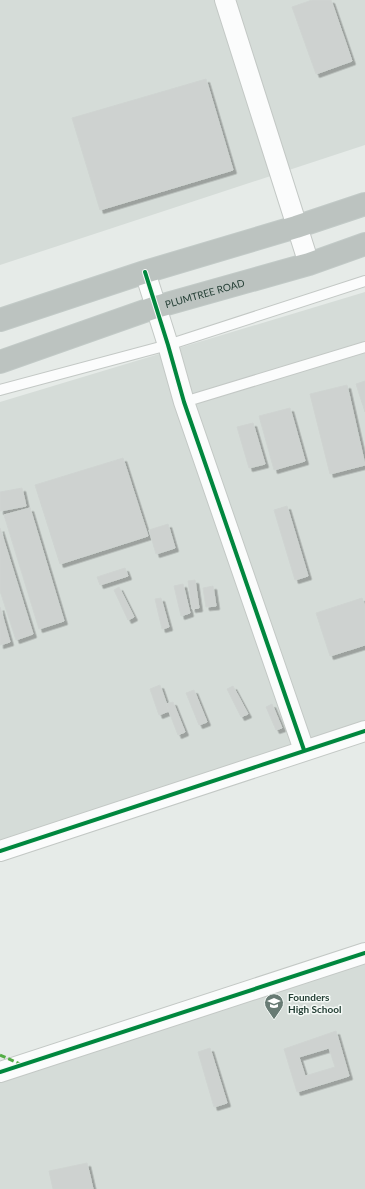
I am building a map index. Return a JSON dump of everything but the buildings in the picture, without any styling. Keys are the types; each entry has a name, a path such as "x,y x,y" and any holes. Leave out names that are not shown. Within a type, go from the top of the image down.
{"highway":[{"path":"0,320 145,272 296,227 365,204"},
{"name":"PLUMTREE ROAD","path":"0,362 156,307 309,264 365,244"}],"street":[{"path":"225,0 309,264"},
{"path":"145,272 184,402 304,750"},
{"path":"0,851 365,731"},
{"path":"0,1072 365,953"}],"lane":[{"path":"0,390 168,345 365,281"},
{"path":"184,402 365,347"}],"shaded area":[{"path":"0,0 365,0 365,145 0,265"},
{"path":"365,292 365,720 0,841 0,402"},
{"name":"Founders High School","path":"365,961 365,1189 0,1189 0,1079"}],"marked path":[{"path":"0,1055 22,1065"}],"cycle path":[{"path":"145,272 184,402 304,750"},
{"path":"0,851 365,731"},
{"path":"0,1072 365,953"}],"place":[{"name":"Founders High School","path":"274,1020"}]}
